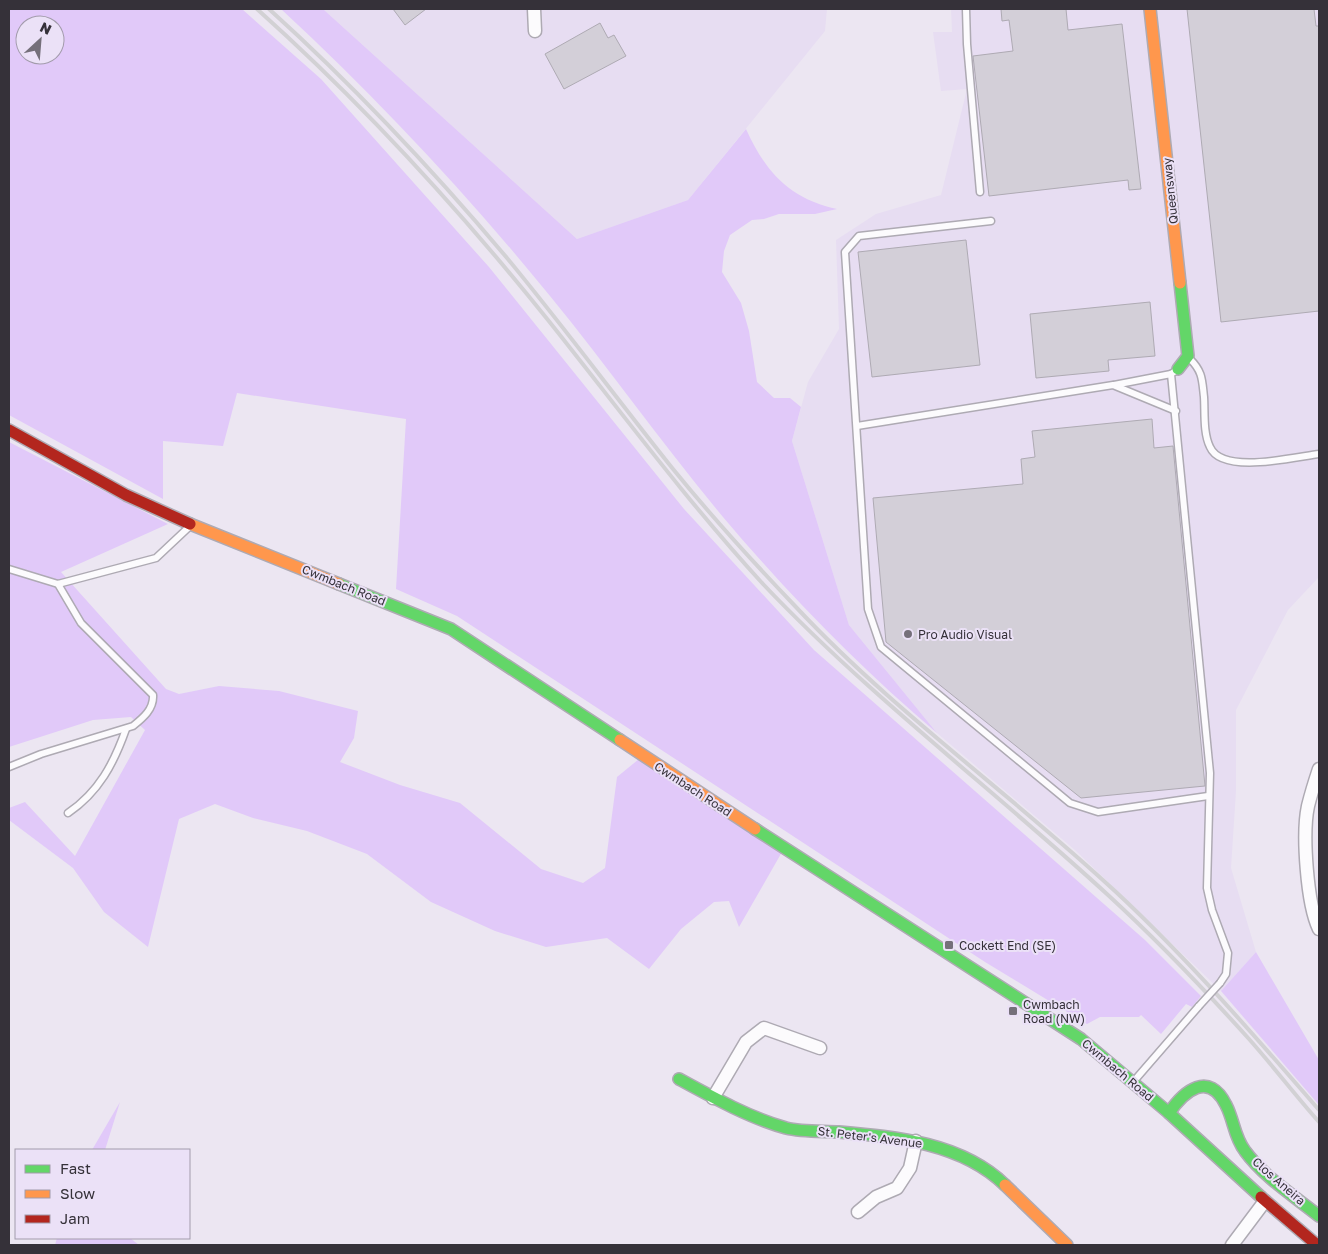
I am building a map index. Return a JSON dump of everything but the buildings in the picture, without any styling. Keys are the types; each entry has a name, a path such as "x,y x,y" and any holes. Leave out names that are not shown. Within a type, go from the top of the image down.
{"main road":[{"name":"Queensway","path":"1150,9 1188,356"},
{"path":"1174,372 1184,364 1188,356"},
{"name":"Cwmbach Road","path":"9,430 126,495 192,525 451,629 886,915 1081,1038 1169,1113 1265,1201 1317,1245"},
{"name":"St. Peter's Avenue","path":"679,1079 712,1098 787,1128 851,1133 916,1142 945,1149 993,1172 1067,1245"},
{"name":"Clos Aneira","path":"1169,1113 1193,1087 1202,1085 1215,1090 1226,1100 1243,1150 1266,1172 1319,1216"}],"street":[{"path":"534,9 535,31"},
{"path":"1319,769 1308,808 1306,858 1314,918 1319,929"},
{"path":"712,1098 746,1042 764,1028 820,1048"},
{"path":"858,1212 876,1198 897,1188 910,1168 916,1142"},
{"path":"1232,1245 1265,1201"}],"lane":[{"path":"966,9 966,44 980,192"},
{"path":"990,221 859,236 846,252 868,609 882,646 1070,802 1098,812 1208,796"},
{"path":"1188,356 1201,371 1208,440 1214,453 1231,462 1319,454"},
{"path":"857,426 1112,385 1174,372 1176,412 1210,773 1207,888 1212,910 1228,953 1226,974 1220,983 1132,1083"},
{"path":"1112,385 1176,412"},
{"path":"9,569 58,584 156,558 192,525"},
{"path":"9,767 41,754 126,729 144,717 154,701 153,695 82,623 58,584"},
{"path":"68,813 81,804 103,779 116,758 126,729"}],"shaded area":[{"path":"9,9 242,9 321,79 489,267 684,509 814,650 1145,940 1201,996 1192,1007 1186,1004 1161,1034 1141,1015 1139,1017 1100,1017 1087,1024 985,962 457,616 396,589 406,419 237,393 223,446 163,441 163,499 9,415"},
{"path":"281,9 323,9 577,239 688,200 746,129 762,159 781,182 806,198 837,209 815,214 779,214 764,219 752,220 730,235 724,251 722,272 741,303 749,331 757,382 774,398 790,398 801,407 792,441 849,625 937,733 880,683 825,630 773,574 701,490 572,323 519,258 454,184 386,112"},
{"path":"323,9 827,9 825,31 688,200 577,239"},
{"path":"951,9 1319,9 1319,577 1288,610 1236,710 1236,791 1231,868 1256,952 1221,991 1075,850 937,733 849,625 792,441 808,382 839,329 836,240 876,214 941,195 967,89 941,91 933,32 952,32"},
{"path":"9,442 168,524 61,572 166,689 179,694 219,686 279,691 358,711 354,738 340,762 400,785 460,803 541,869 583,883 605,868 617,777 639,759 782,852 739,927 729,901 714,902 681,929 649,969 607,938 546,947 495,931 431,902 367,854 307,831 253,818 215,804 179,819 148,947 104,912 73,868 9,820 9,808 25,802 75,856 145,730 131,717 93,720 9,747"},
{"path":"1256,952 1319,1060 1319,1105 1221,991"},
{"path":"120,1102 105,1149 93,1149"},
{"path":"57,1239 131,1239 139,1245 55,1245"}],"railway":[{"path":"257,9 335,82 445,198 548,320 707,520 763,584 846,666 1065,856 1145,930 1249,1039 1319,1122"},
{"path":"269,9 362,98 451,193 528,284 688,487 795,606 912,717 1116,892 1220,998 1319,1110"}],"traffic: fast":[{"path":"1178,369 1188,356 1180,283"},
{"path":"339,584 451,629 620,740"},
{"path":"755,829 1081,1039 1169,1113 1261,1197"},
{"path":"679,1079 745,1113 786,1128 883,1136 949,1151 988,1171 1005,1185"},
{"path":"1169,1113 1189,1092 1204,1086 1212,1088 1219,1094 1226,1105 1241,1146 1245,1151 1280,1186 1319,1216"}],"traffic: slow":[{"path":"1150,9 1180,283"},
{"path":"190,524 339,584"},
{"path":"620,740 755,829"},
{"path":"1005,1185 1067,1245"}],"traffic: jam":[{"path":"9,430 126,495 190,524"},
{"path":"1261,1197 1317,1245"}],"place":[{"name":"Pro Audio Visual","path":"908,634"},
{"name":"Cockett End (SE)","path":"949,945"},
{"name":"Cwmbach Road (NW)","path":"1013,1011"}]}
